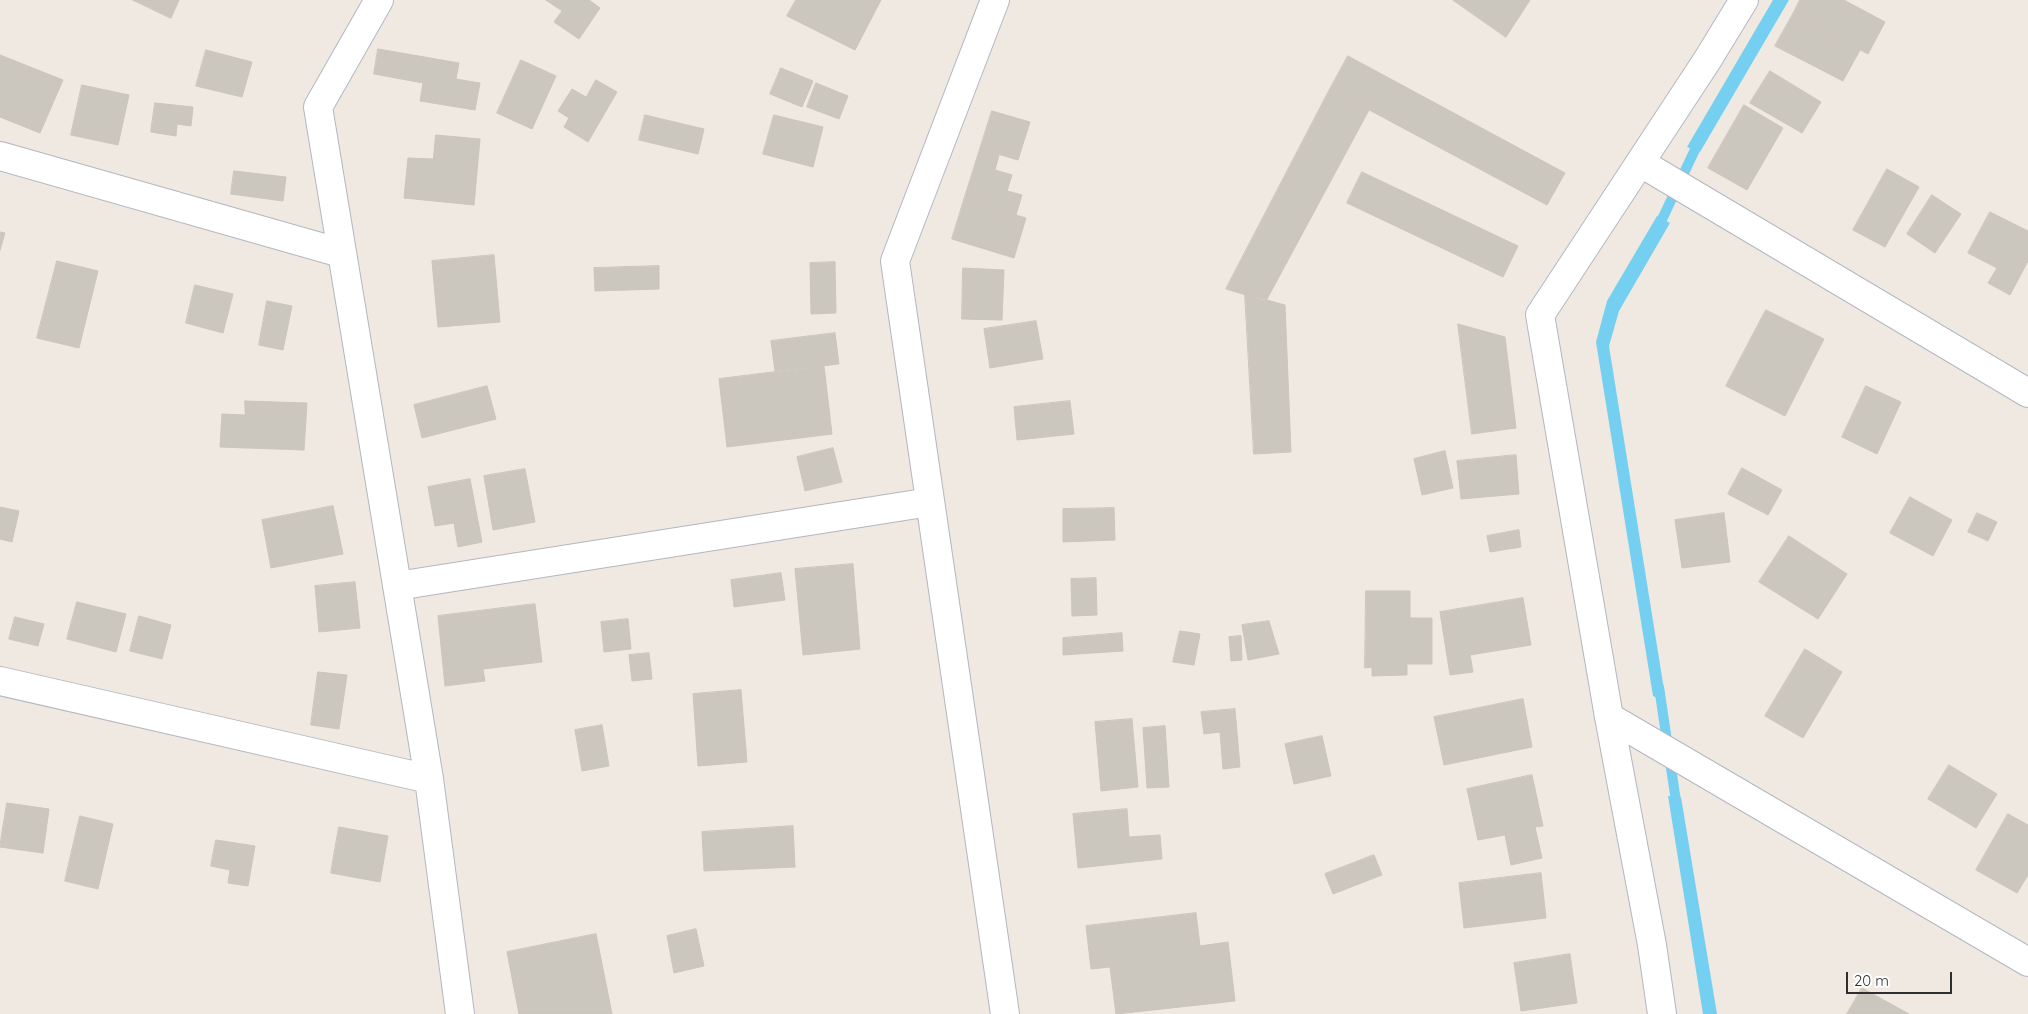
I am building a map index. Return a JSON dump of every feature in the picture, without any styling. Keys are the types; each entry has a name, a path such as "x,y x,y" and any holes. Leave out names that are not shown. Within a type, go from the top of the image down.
{"street":[{"path":"379,0 318,108 429,779 460,1014"},
{"path":"995,0 895,261 1005,1014"},
{"path":"1662,1014 1652,945 1608,717 1540,315 1641,163 1744,0"},
{"path":"0,156 341,253"},
{"path":"1641,163 2028,393"},
{"path":"397,586 930,502"},
{"path":"0,681 429,779"},
{"path":"1608,717 2028,962"}],"water":[{"path":"1773,0 1789,0 1700,152 1687,147"},
{"path":"1657,216 1670,223 1619,311 1609,346 1666,702 1653,696 1596,342 1607,301"},
{"path":"1668,796 1681,797 1717,1014 1703,1014"}],"building":[{"path":"133,0 179,0 171,18"},
{"path":"546,0 589,0 600,8 579,39 554,22 562,11"},
{"path":"796,0 881,0 855,50 787,16"},
{"path":"1453,0 1530,0 1506,37"},
{"path":"1800,0 1844,0 1885,22 1868,54 1793,14"},
{"path":"1793,14 1860,50 1843,81 1775,46"},
{"path":"378,49 459,63 456,79 480,83 475,110 420,101 423,83 374,74"},
{"path":"206,50 252,62 242,97 196,86"},
{"path":"0,55 63,80 40,133 0,117"},
{"path":"1348,56 1565,173 1547,205 1330,89"},
{"path":"521,60 556,76 532,129 497,113"},
{"path":"781,68 813,81 802,107 770,94"},
{"path":"1770,71 1821,102 1802,133 1750,103"},
{"path":"596,80 617,92 588,142 564,127 569,118 558,111 572,89 586,97"},
{"path":"816,83 848,96 839,119 807,107"},
{"path":"82,85 129,95 118,145 71,135"},
{"path":"1330,89 1369,110 1266,301 1226,289"},
{"path":"155,103 193,107 191,126 177,124 176,136 151,132"},
{"path":"1744,105 1783,128 1747,190 1708,168"},
{"path":"992,111 1030,122 1018,160 980,149"},
{"path":"645,115 704,129 698,154 639,140"},
{"path":"774,115 823,127 813,167 763,154"},
{"path":"436,135 480,139 474,205 404,198 408,158 433,159"},
{"path":"980,149 999,155 995,170 1012,175 1007,191 1022,195 1016,215 964,200"},
{"path":"1887,169 1919,187 1885,247 1853,230"},
{"path":"234,171 286,177 283,201 231,194"},
{"path":"1362,172 1518,246 1503,277 1347,203"},
{"path":"1932,195 1961,214 1935,253 1907,234"},
{"path":"964,200 1026,218 1014,258 952,239"},
{"path":"1990,212 2028,231 2028,261 2010,295 1988,283 1997,268 1968,253"},
{"path":"0,232 5,233 0,250"},
{"path":"494,255 500,322 438,327 432,261"},
{"path":"57,261 98,271 79,348 37,338"},
{"path":"835,262 836,313 811,314 810,263"},
{"path":"659,266 659,289 595,291 594,268"},
{"path":"963,268 1004,270 1002,320 962,319"},
{"path":"195,285 233,294 223,333 186,323"},
{"path":"1245,294 1285,305 1291,452 1254,454"},
{"path":"267,301 292,306 283,350 259,345"},
{"path":"1766,310 1824,339 1785,416 1726,386"},
{"path":"1036,321 1043,359 990,368 984,329"},
{"path":"1458,324 1505,337 1516,428 1472,434"},
{"path":"835,333 839,364 775,371 771,341"},
{"path":"824,366 832,434 727,447 719,379"},
{"path":"487,386 496,419 422,438 414,405"},
{"path":"1866,386 1901,402 1877,454 1842,437"},
{"path":"245,401 307,403 304,450 220,447 222,414 245,415"},
{"path":"1070,401 1074,434 1017,440 1014,407"},
{"path":"833,448 842,482 805,491 797,457"},
{"path":"1445,451 1453,488 1422,495 1414,459"},
{"path":"1516,455 1519,494 1461,499 1457,461"},
{"path":"1742,468 1782,490 1768,515 1728,494"},
{"path":"525,469 535,522 493,530 484,476"},
{"path":"470,479 482,542 458,547 454,523 435,526 428,487"},
{"path":"1910,497 1952,520 1933,556 1890,533"},
{"path":"333,506 343,554 271,568 262,520"},
{"path":"0,507 19,511 12,542 0,539"},
{"path":"1114,508 1115,540 1063,542 1063,509"},
{"path":"1724,513 1730,562 1682,568 1675,520"},
{"path":"1977,513 1997,522 1988,541 1968,532"},
{"path":"1519,530 1521,547 1490,552 1487,536"},
{"path":"1789,536 1847,574 1818,619 1759,582"},
{"path":"853,564 860,649 803,655 795,569"},
{"path":"781,573 785,600 734,607 731,580"},
{"path":"1096,578 1097,615 1072,616 1071,579"},
{"path":"355,582 360,628 319,632 315,586"},
{"path":"1366,591 1410,591 1410,618 1432,618 1432,664 1407,664 1407,675 1372,676 1372,667 1365,668"},
{"path":"1523,598 1531,645 1470,655 1473,672 1450,675 1440,612"},
{"path":"77,602 126,614 116,652 67,639"},
{"path":"535,604 542,662 483,669 485,681 445,686 438,616"},
{"path":"139,616 171,625 162,659 130,651"},
{"path":"15,617 44,624 38,646 9,639"},
{"path":"628,619 631,649 604,652 601,622"},
{"path":"1269,621 1279,654 1248,660 1242,625"},
{"path":"1180,631 1200,634 1194,665 1173,662"},
{"path":"1122,633 1123,651 1063,655 1063,638"},
{"path":"1241,636 1242,660 1231,661 1229,637"},
{"path":"1805,649 1842,672 1803,738 1765,716"},
{"path":"649,653 652,679 632,681 629,655"},
{"path":"318,672 347,675 339,729 311,725"},
{"path":"741,690 747,762 698,766 693,694"},
{"path":"1523,699 1532,747 1444,765 1434,717"},
{"path":"1235,709 1240,767 1223,769 1220,732 1204,734 1201,712"},
{"path":"1132,719 1138,787 1101,791 1095,722"},
{"path":"602,725 609,766 582,771 575,730"},
{"path":"1165,726 1169,787 1147,788 1143,728"},
{"path":"1322,736 1331,776 1294,784 1285,744"},
{"path":"1949,765 1997,794 1976,828 1928,799"},
{"path":"1532,775 1543,826 1535,827 1542,858 1511,865 1505,835 1478,840 1467,789"},
{"path":"7,803 49,809 43,853 0,847"},
{"path":"1127,809 1129,837 1160,835 1162,859 1078,868 1073,814"},
{"path":"2008,814 2028,825 2028,875 2017,893 1976,870"},
{"path":"80,816 113,824 98,889 65,881"},
{"path":"793,826 795,867 704,871 702,832"},
{"path":"339,827 388,836 380,882 331,873"},
{"path":"216,840 255,846 248,886 228,883 230,870 211,866"},
{"path":"1374,855 1382,875 1333,894 1325,874"},
{"path":"1541,873 1546,918 1464,928 1459,883"},
{"path":"1196,913 1200,946 1228,942 1235,1001 1116,1014 1110,967 1091,969 1086,926"},
{"path":"696,929 704,966 674,973 667,936"},
{"path":"596,934 612,1014 519,1014 507,952"},
{"path":"1570,954 1577,1003 1521,1011 1514,963"},
{"path":"1862,988 1909,1014 1847,1014"}],"waterway":[{"path":"1657,230 1700,139"},
{"path":"1659,687 1677,808"}]}
